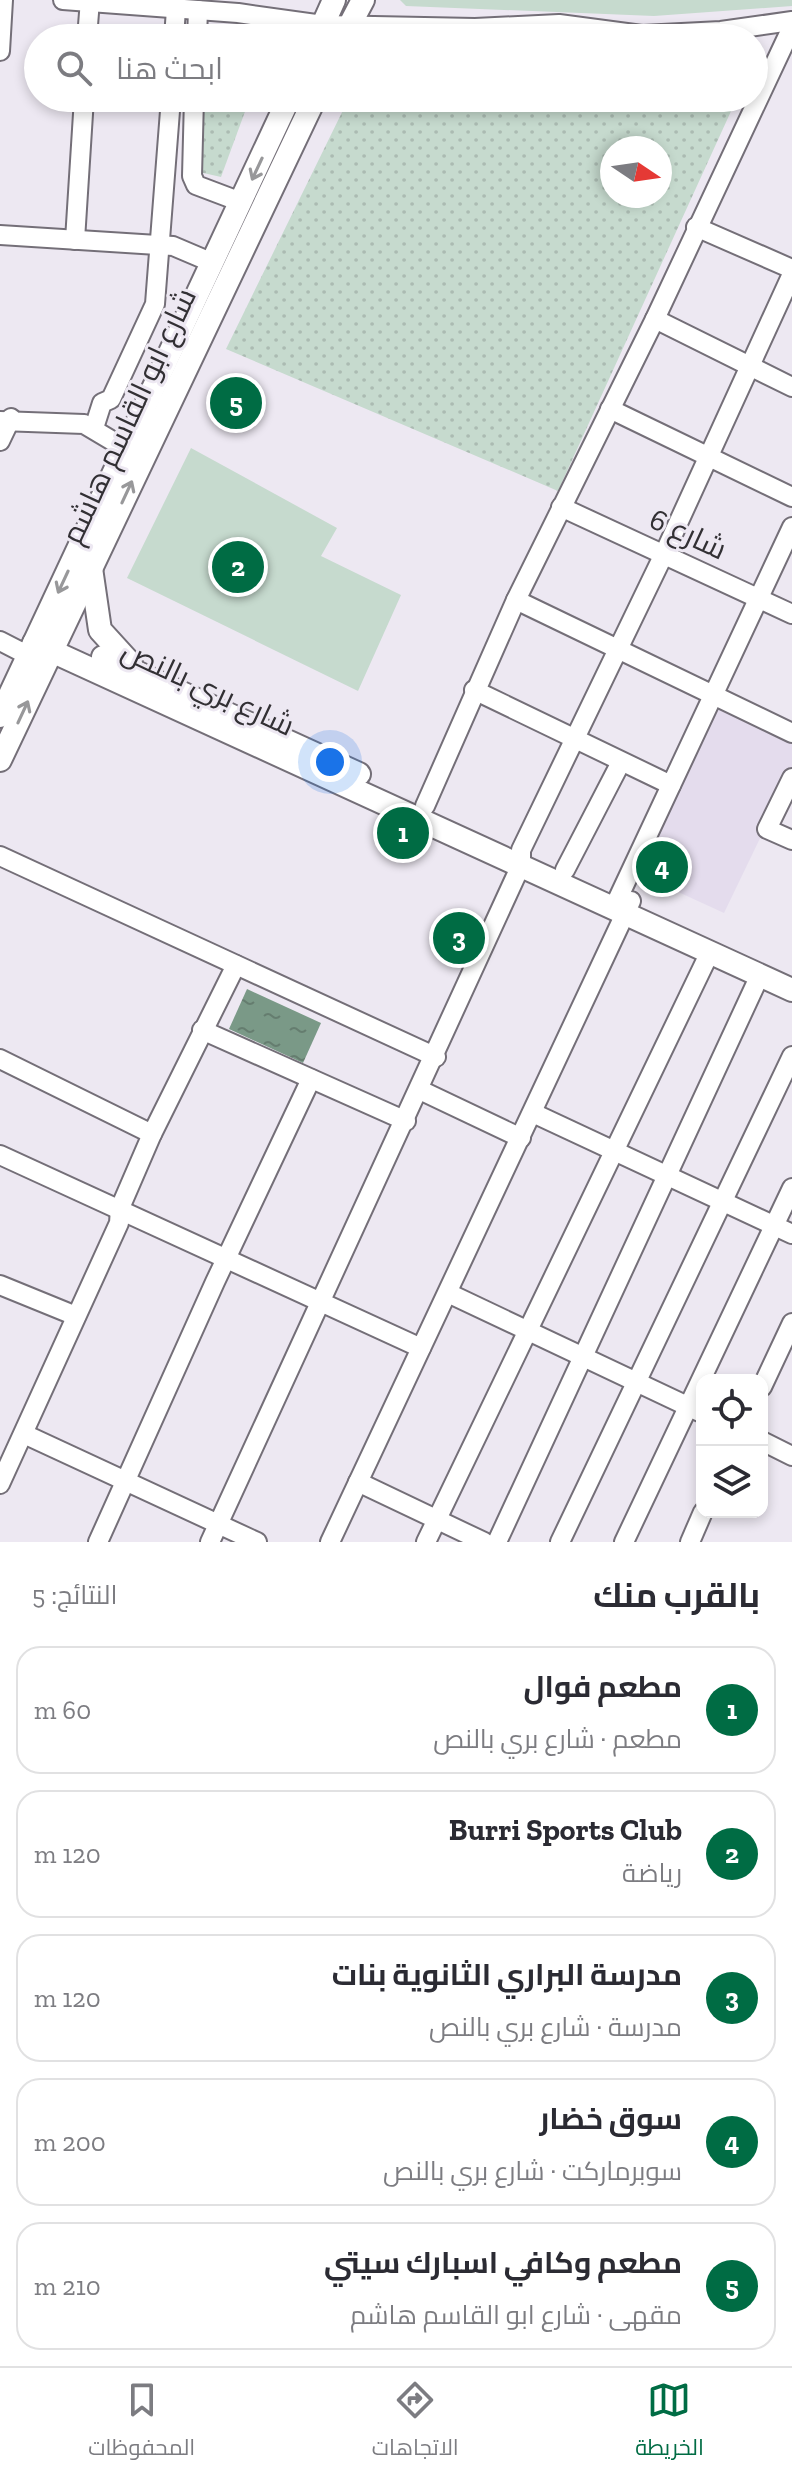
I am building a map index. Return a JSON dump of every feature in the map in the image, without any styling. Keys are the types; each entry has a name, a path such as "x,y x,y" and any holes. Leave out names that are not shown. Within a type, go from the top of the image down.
{"main road":[{"path":"324,24 334,0"},
{"path":"350,24 363,0"},
{"name":"شارع ابو القاسم هاشم","path":"0,760 43,647 126,449 283,112"},
{"name":"شارع ابو القاسم هاشم","path":"0,716 91,568 308,112"},
{"path":"91,568 100,630 137,671"},
{"name":"شارع بري بالنص","path":"43,647 137,671 425,806 521,857 565,870 710,952 792,990"},
{"name":"شارع بري بالنص","path":"43,647 622,904 792,974"}],"street":[{"path":"0,51 3,0"},
{"path":"63,0 198,10 276,24"},
{"path":"88,24 90,1"},
{"path":"175,24 176,9"},
{"path":"198,10 198,24"},
{"path":"768,26 792,24"},
{"path":"768,75 792,24"},
{"path":"75,240 83,112"},
{"path":"94,428 102,403 111,399 150,319 160,245 170,112"},
{"path":"194,112 192,176 196,185 241,202"},
{"path":"425,806 516,600 655,319 750,112"},
{"path":"210,1542 436,1057 521,857 664,554 792,271 696,227"},
{"path":"0,235 173,246 213,263"},
{"path":"655,319 792,387"},
{"path":"610,409 792,497"},
{"path":"0,441 5,419 84,424 126,449"},
{"name":"شارع 6","path":"561,507 792,614"},
{"path":"330,1542 533,1113 671,785 792,527"},
{"path":"516,600 792,733"},
{"path":"0,641 43,647"},
{"path":"474,690 671,785"},
{"path":"565,870 621,762"},
{"path":"792,778 767,829 792,840"},
{"path":"0,856 436,1057"},
{"path":"426,1542 710,952"},
{"path":"0,1484 119,1223 120,1208 152,1134 236,965"},
{"path":"497,1542 760,975"},
{"path":"202,1030 406,1121"},
{"path":"560,1542 792,1056"},
{"path":"0,1059 152,1134"},
{"path":"98,1542 311,1079"},
{"path":"420,1090 521,1138"},
{"path":"533,1113 784,1230"},
{"path":"0,1155 227,1256 421,1348"},
{"path":"714,1374 784,1230 792,1188"},
{"path":"0,1285 76,1316"},
{"path":"448,1293 696,1410 624,1542"},
{"path":"768,1374 792,1323"},
{"path":"24,1434 257,1542"},
{"path":"768,1444 792,1456"},
{"path":"358,1482 484,1542"},
{"path":"690,1542 700,1518"}],"shaded area":[{"path":"400,0 792,0 792,6 654,16 406,6"},
{"path":"203,112 245,112 221,177 199,172"},
{"path":"342,112 731,112 558,491 226,349"},
{"path":"191,448 337,528 321,556 401,595 358,691 127,578"},
{"path":"716,704 792,740 792,772 724,913 639,874"}],"water":[{"path":"247,989 321,1023 303,1063 229,1029"}],"place":[{"name":"مطعم وكافي اسبارك سيتي","path":"236,403"},
{"name":"Burri Sports Club","path":"238,567"},
{"name":"مطعم فوال","path":"403,833"},
{"name":"سوق خضار","path":"662,867"},
{"name":"مدرسة البراري الثانوية بنات","path":"459,938"}]}
